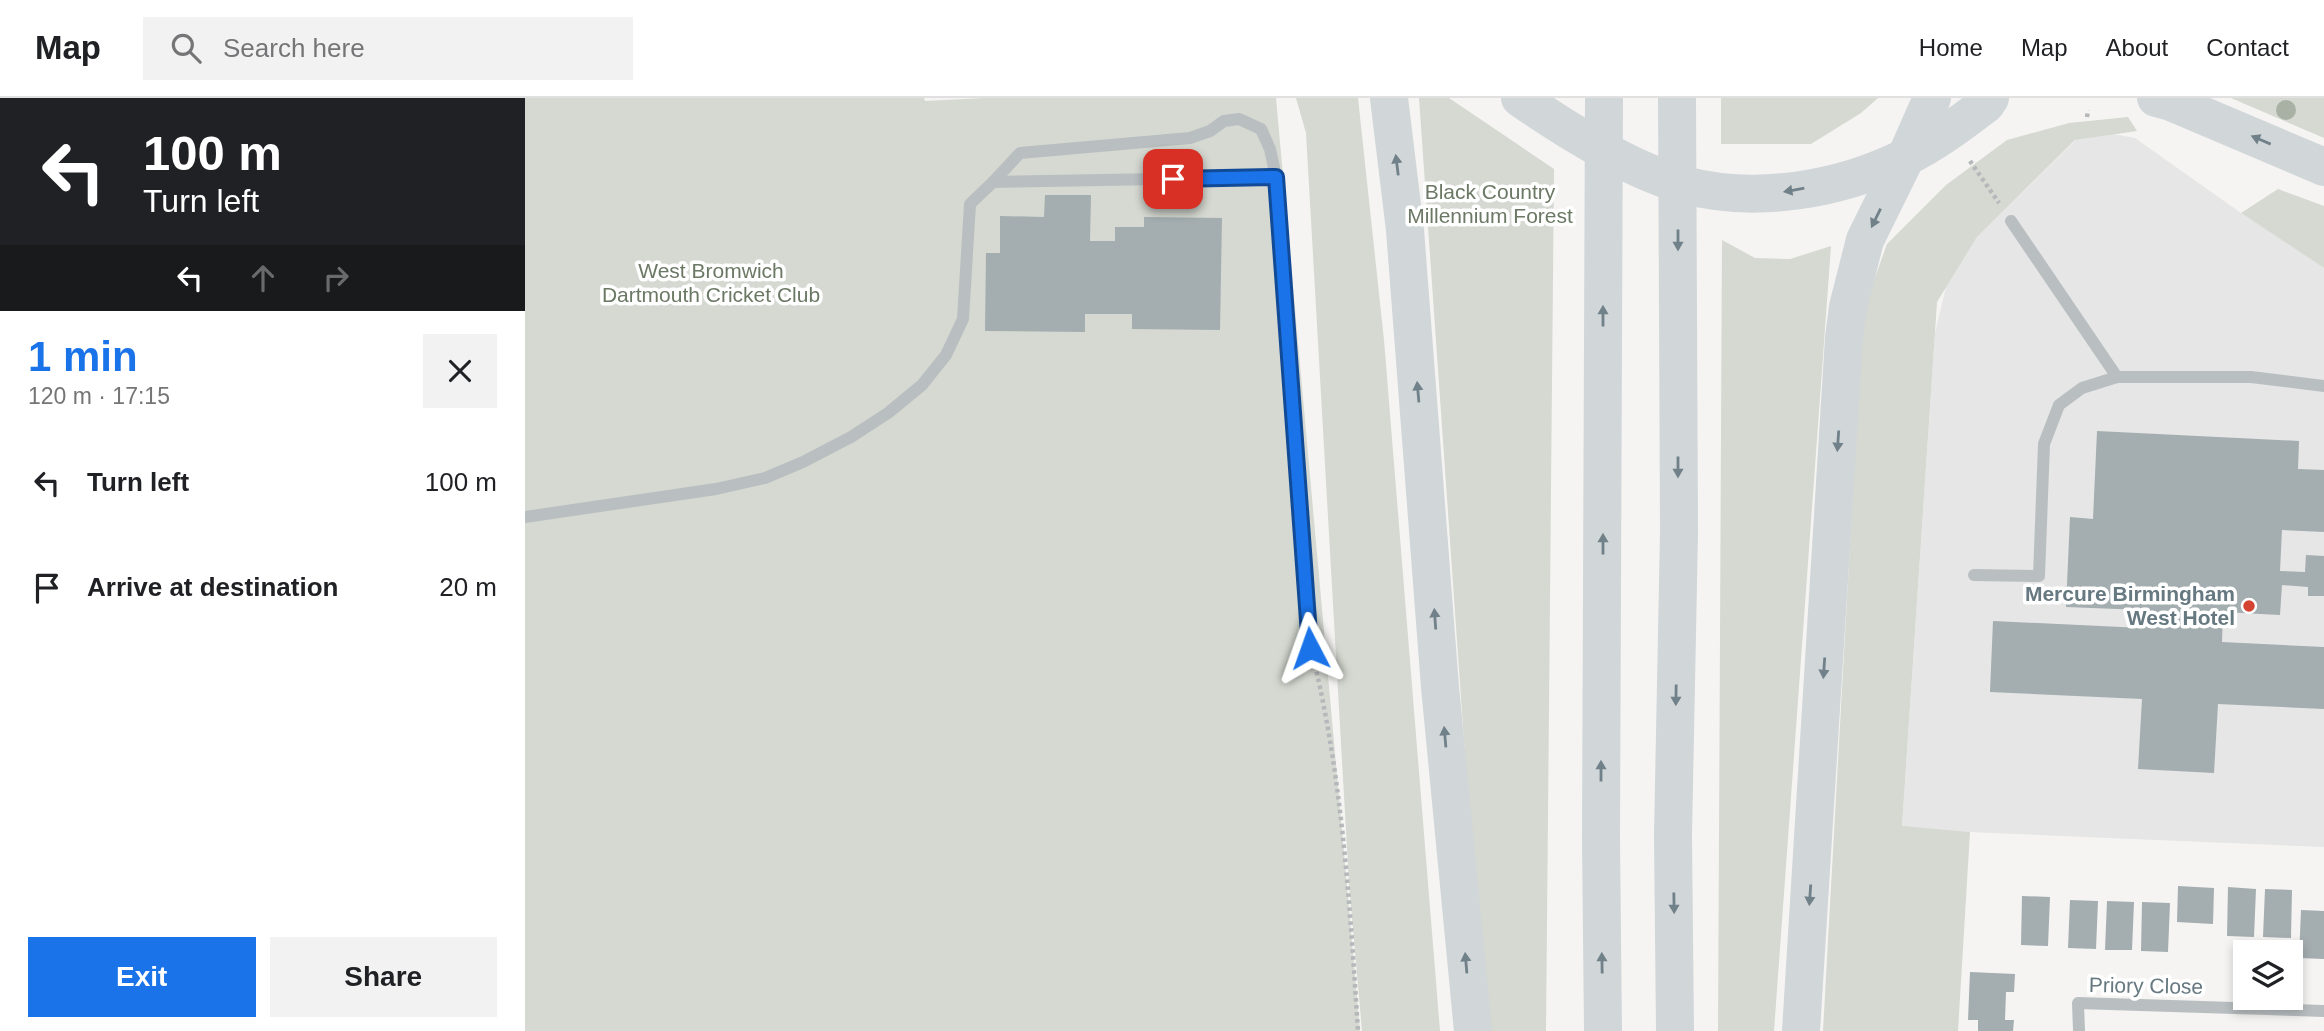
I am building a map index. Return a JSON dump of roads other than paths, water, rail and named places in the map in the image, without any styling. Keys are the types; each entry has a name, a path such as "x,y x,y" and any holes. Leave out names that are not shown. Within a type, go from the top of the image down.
{"highway":[{"path":"1389,98 1405,230 1440,687 1473,1031"},
{"path":"1520,98 1555,122 1630,164 1683,185 1721,191 1780,193 1842,181 1906,157 1996,100"},
{"path":"1603,1031 1601,839 1604,98"},
{"path":"1675,1031 1673,835 1679,532 1677,98"},
{"path":"1801,1031 1848,307 1865,240 1932,98"},
{"path":"2156,98 2324,167"}],"street":[{"path":"525,517 716,489 765,478 851,437 888,413 922,385 946,355 963,319 970,204 1020,153 1190,138 1210,131 1224,121 1239,119 1261,130 1270,149 1276,177 1310,648"},
{"path":"993,183 1276,177"},
{"path":"2011,221 2117,377"},
{"path":"1973,575 2039,576 2044,444 2059,405 2082,388 2117,377 2251,377 2324,386"},
{"name":"Priory Close","path":"2079,1031 2078,1003 2324,1010"}],"place":[{"name":"Mercure Birmingham West Hotel","path":"2249,606"}],"park label":[{"name":"Black Country Millennium Forest","path":"1490,204"},
{"name":"West Bromwich Dartmouth Cricket Club","path":"711,283"}]}
